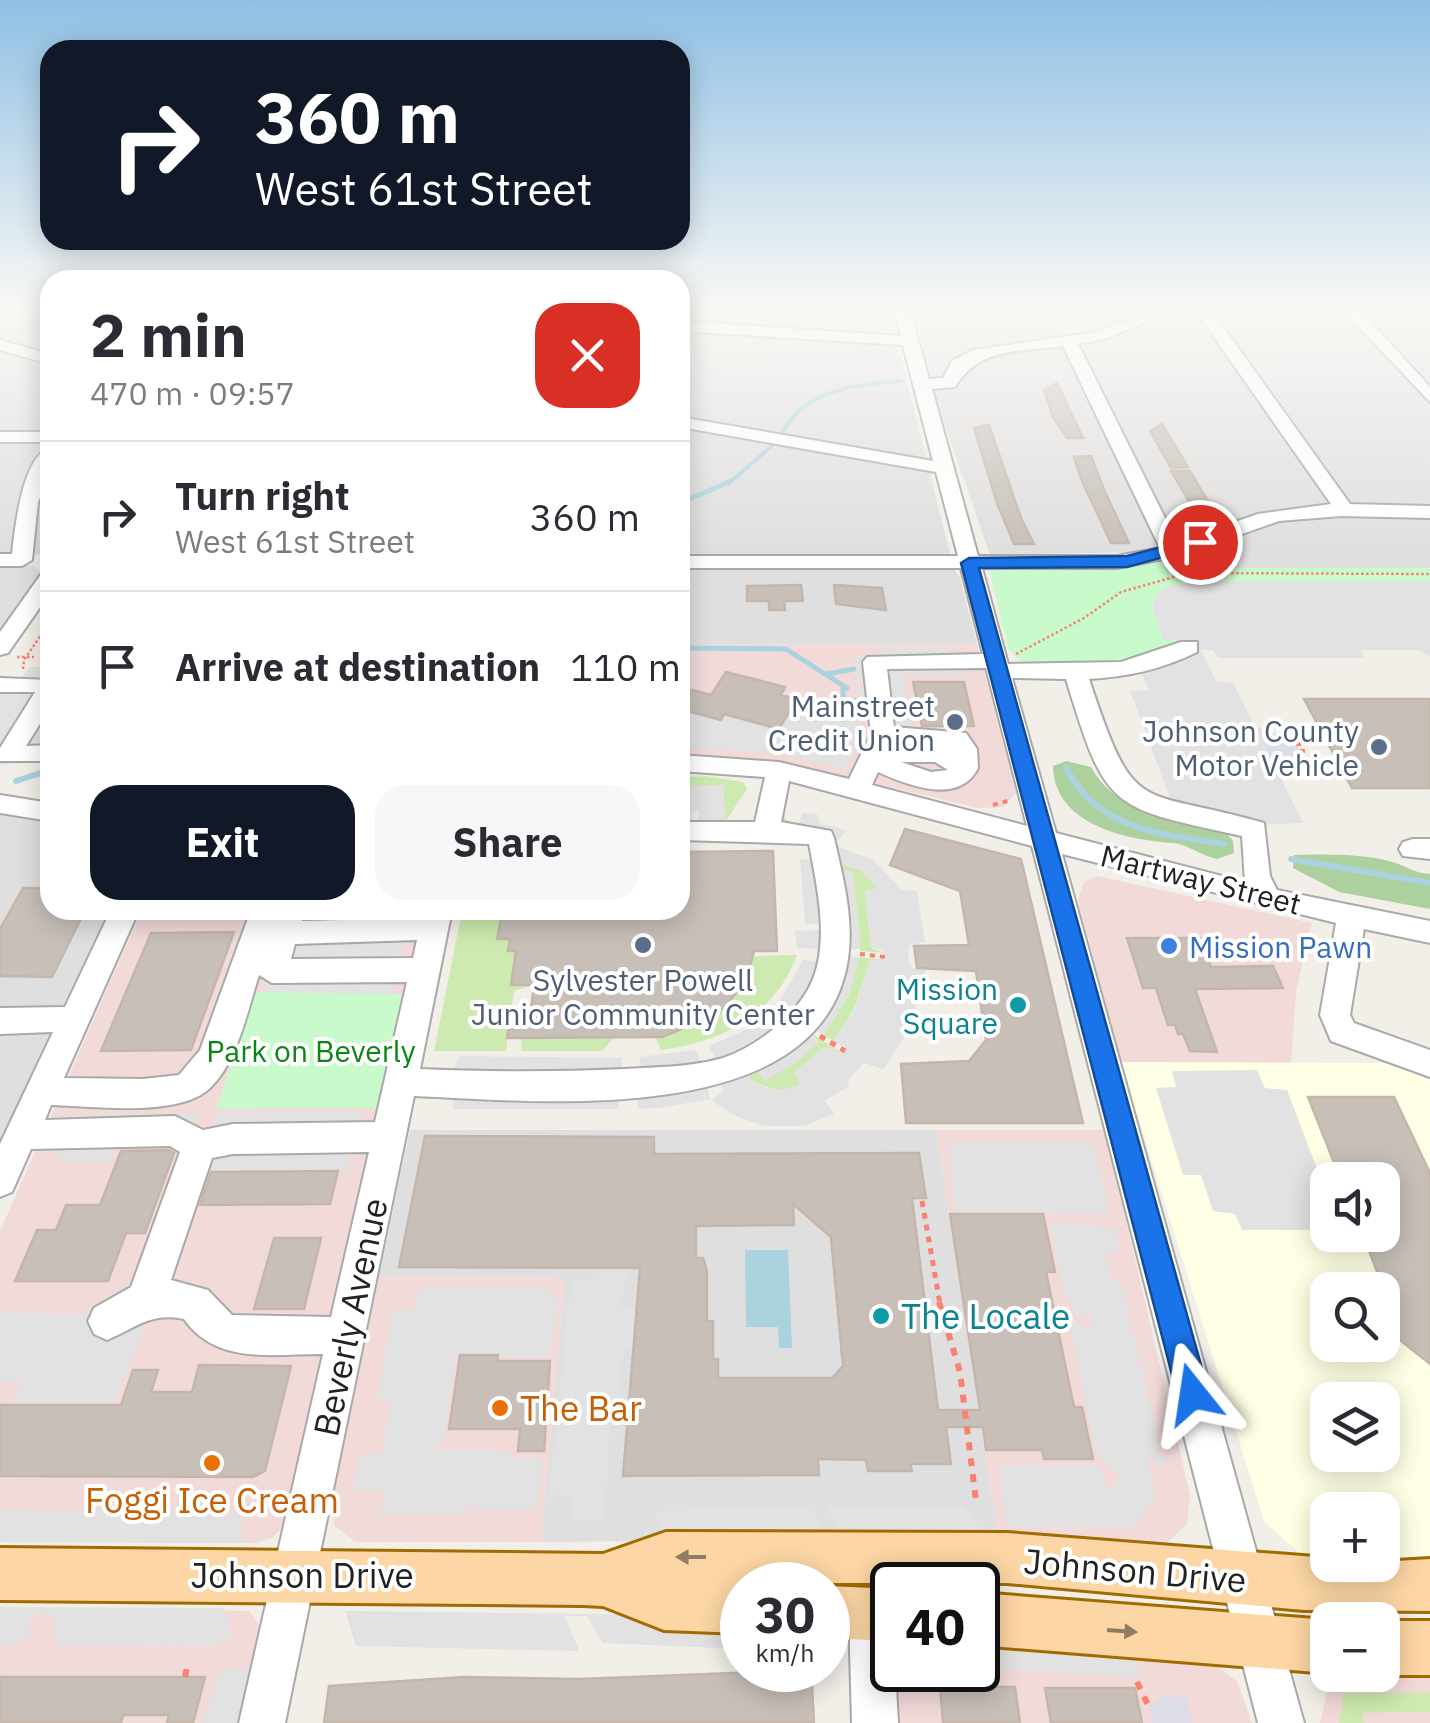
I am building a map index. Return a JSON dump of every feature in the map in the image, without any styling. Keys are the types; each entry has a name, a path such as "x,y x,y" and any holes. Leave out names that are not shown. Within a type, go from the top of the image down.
{"main road":[{"name":"Johnson Drive","path":"603,1580 666,1557 1007,1558 1242,1580 1430,1585"},
{"name":"Johnson Drive","path":"0,1574 603,1580 664,1604 720,1607"},
{"name":"Johnson Drive","path":"1000,1622 1310,1646"},
{"path":"1400,1648 1430,1648"}],"street":[{"path":"924,390 969,563 1003,664 1044,839 1281,1723"},
{"path":"1093,390 1172,552"},
{"path":"1259,390 1344,511"},
{"path":"690,424 943,468"},
{"path":"0,437 40,437"},
{"path":"40,475 28,502 15,559 40,560"},
{"path":"690,562 1109,563 1172,552 1262,519 1344,511 1430,512"},
{"path":"4,652 40,594"},
{"path":"858,789 877,747 876,662 1003,664 1075,670 1147,666 1189,647"},
{"path":"1075,670 1113,777 1126,793 1143,803 1255,830 1256,876 1267,898"},
{"path":"0,685 40,685"},
{"path":"40,707 8,756 40,754"},
{"path":"945,735 957,740 966,760 951,780 930,780 877,747 945,735"},
{"name":"Martway Street","path":"690,764 779,770 1267,898 1430,932"},
{"path":"766,832 779,770"},
{"path":"0,804 40,810"},
{"path":"400,1082 518,1087 663,1080 728,1070 780,1041 813,1005 833,961 830,879 821,838 802,832 690,831"},
{"path":"1352,916 1335,1015 1342,1032 1430,1064"},
{"path":"1,1178 120,920"},
{"path":"42,1091 173,1090 197,1082 214,1059 279,920"},
{"path":"280,920 272,972 425,970"},
{"name":"Beverly Avenue","path":"262,1723 436,920"},
{"path":"0,1020 74,1019"},
{"path":"21,1135 175,1131 199,1146 234,1139 388,1138"},
{"path":"106,1320 147,1295 199,1146"},
{"path":"147,1295 195,1303 208,1321 227,1334 346,1336"},
{"path":"864,1614 875,1723"}],"path":[{"path":"1003,664 1016,652 1084,618 1121,592 1156,579 1188,573 1430,574"},
{"path":"26,672 26,657 40,637"},
{"path":"4,652 34,657"},
{"path":"865,954 885,956"},
{"path":"808,1029 845,1051"},
{"path":"922,1201 936,1296 960,1372 976,1500"},
{"path":"1137,1682 1148,1707"}],"shaded area":[{"path":"0,390 40,390 40,555 0,555"},
{"path":"690,390 909,390 950,553 947,557 690,558"},
{"path":"934,390 1430,390 1430,568 1201,568 1145,552 990,555"},
{"path":"0,566 34,566 40,576 0,634"},
{"path":"690,566 953,568 960,578 977,644 690,645"},
{"path":"1198,581 1430,581 1430,657 1418,650 1361,650 1363,658 1218,658 1213,650 1201,650 1216,681 1233,683 1303,823 1221,826 1171,801 1130,691 1149,690 1135,659 1177,644 1176,640 1163,640 1153,609 1155,596 1168,587"},
{"path":"977,644 1016,793 1003,807 978,808 794,764 690,757 690,645"},
{"path":"881,648 956,648 963,676 906,676 903,668 888,670 902,672 907,699 892,701 907,703 912,730 861,720 857,688 868,688 868,682 856,682 853,656 881,656"},
{"path":"30,667 40,667 40,762 0,765 0,690 9,677 22,677"},
{"path":"796,702 816,704 830,715 864,725 846,769 785,754 690,747 690,714 726,723 731,716 780,729"},
{"path":"1254,725 1294,741 1302,754 1296,763 1277,771"},
{"path":"690,785 723,785 725,822 751,824 758,820 764,797 788,801 784,815 788,822 799,824 802,813 817,814 820,824 847,830 836,842 839,847 873,860 902,890 917,891 925,942 909,945 908,961 913,968 925,970 924,981 906,1034 883,1069 864,1063 848,1080 849,1086 825,1101 834,1114 804,1126 764,1126 738,1117 712,1101 724,1089 717,1082 707,1084 710,1099 659,1108 638,1109 638,1095 619,1096 618,1109 453,1109 453,1071 459,1056 622,1058 622,1070 639,1069 640,1057 696,1050 700,1060 707,1062 715,1058 709,1046 752,1027 771,1012 784,1020 790,1015 778,1004 803,960 820,962 820,949 797,948 795,931 821,930 819,924 805,924 800,860 816,858 811,843 698,822 699,810 692,812 691,821","holes":["843,865 861,870 877,889 865,891 871,948 883,950 885,960 870,960 855,1009 833,1041 844,1047 843,1054 825,1047 794,1072 800,1085 782,1090 750,1080 749,1071 757,1070 765,1081 798,1061 819,1042 806,1033 813,1028 824,1035 849,995 859,958 846,955 849,949 860,949 860,937 853,872 838,870"]},
{"path":"0,813 40,819 40,920 113,920 0,1161"},
{"path":"1097,876 1312,923 1296,992 1291,1063 1121,1062 1078,900 1084,882"},
{"path":"138,920 424,920 407,994 217,1108 380,1108 285,1526 272,1538 257,1543 0,1542 0,1231"},
{"path":"287,920 409,920 392,994 263,992"},
{"path":"1121,1062 1385,1063 1430,1077 1430,1564 1400,1564 1400,1492 1310,1492 1310,1556 1298,1552 1264,1521"},
{"path":"1257,1070 1265,1088 1287,1090 1314,1162 1310,1162 1310,1230 1242,1230 1235,1214 1213,1211 1201,1175 1183,1175 1156,1088 1176,1087 1172,1071"},
{"path":"361,1112 346,1170 202,1170 218,1113"},
{"path":"81,1114 199,1114 185,1144 116,1144 109,1163 64,1163 56,1150 66,1127"},
{"path":"410,1130 936,1130 998,1538 541,1542 564,1278 379,1276"},
{"path":"936,1130 1105,1130 1190,1495 1187,1524 1164,1545 998,1538"},
{"path":"949,1142 1092,1142 1110,1213 955,1214"},
{"path":"1049,1221 1115,1229 1120,1252 1108,1252 1106,1257 1111,1278 1127,1290 1120,1298 1131,1306 1125,1314 1134,1322 1129,1329 1140,1338 1133,1346 1142,1354 1136,1363 1146,1371 1141,1379 1151,1388 1144,1398 1154,1406 1149,1414 1159,1423 1153,1432 1162,1440 1156,1450 1167,1460 1162,1467 1147,1458 1156,1499 1132,1527 1007,1527 998,1466 1098,1465 1107,1491 1120,1477 1096,1452 1068,1314 1090,1333 1093,1329 1089,1311 1084,1318 1071,1310 1075,1302 1065,1296"},
{"path":"597,1268 627,1268 621,1308 637,1312 636,1345 624,1351 618,1397 611,1403 605,1519 570,1520 572,1496 549,1494 571,1280 592,1279"},
{"path":"379,1276 565,1278 541,1542 355,1542 334,1525 332,1502"},
{"path":"420,1287 544,1287 559,1304 549,1358 457,1356 442,1446 418,1449 509,1451 510,1458 542,1458 538,1509 471,1509 471,1491 466,1514 380,1514 384,1490 352,1491 360,1454 382,1452 391,1400 377,1399 393,1310 416,1310"},
{"path":"0,1313 148,1315 116,1402 14,1404 23,1381 0,1381"},
{"path":"963,1506 986,1536 665,1535 654,1511 811,1508 826,1534 838,1530 826,1507"},
{"path":"0,1510 239,1512 244,1543 0,1542"},
{"path":"0,1607 249,1611 263,1630 244,1723 0,1723"},
{"path":"0,1607 223,1608 233,1636 213,1646 56,1645 52,1616 42,1611 30,1619 28,1637 14,1645 0,1645"},
{"path":"345,1611 720,1616 720,1648 603,1643 587,1616 565,1616 579,1651 356,1646"},
{"path":"1000,1639 1212,1663 1237,1681 1252,1723 897,1723 895,1692 1000,1692"},
{"path":"1000,1642 1133,1655 1144,1678 1000,1668"},
{"path":"256,1668 244,1723 203,1723 221,1669"},
{"path":"1430,1673 1430,1723 1320,1723 1327,1692 1400,1692 1400,1674"},
{"path":"1161,1696 1187,1698 1192,1723 1152,1723 1149,1707"}],"green space":[{"path":"1173,560 1201,568 1430,568 1430,581 1190,582 1168,587 1153,599 1153,609 1177,645 1120,659 1063,664 1024,663 1009,651 989,570 1109,568"},
{"path":"1066,761 1091,767 1107,788 1126,802 1223,832 1233,841 1234,853 1217,859 1178,844 1135,838 1096,826 1079,816 1057,786 1053,766"},
{"path":"690,777 743,782 747,789 725,822 723,785 690,785"},
{"path":"1294,855 1370,857 1430,874 1430,909 1339,892 1293,868"},
{"path":"843,864 861,870 878,889 865,891 871,948 885,953 860,951 853,872 840,871"},
{"path":"460,920 501,920 498,939 510,939 508,950 516,951 511,985 534,985 514,991 506,1051 434,1051"},
{"path":"797,955 775,994 744,1022 705,1040 661,1050 655,1037 704,1021 730,1001 748,973 753,956"},
{"path":"859,957 885,960 870,961 854,1009 833,1041 824,1035 849,995"},
{"name":"Park on Beverly","path":"256,992 407,994 380,1108 216,1109"},
{"path":"806,1030 843,1054 825,1047 795,1072 801,1084 789,1089 769,1088 750,1080 750,1070 757,1070 766,1080 819,1042"},
{"path":"522,1038 614,1038 602,1051 521,1051"},
{"path":"1344,1693 1430,1693 1430,1712 1362,1712 1364,1723 1339,1723"}],"water":[{"path":"745,1250 788,1250 792,1348 779,1348 778,1327 746,1327"}],"building":[{"path":"1044,390 1061,390 1083,438 1067,438 1053,417"},
{"path":"1162,424 1188,467 1171,468 1150,431"},
{"path":"989,425 1034,544 1014,544 997,503 974,428"},
{"path":"1091,456 1129,543 1111,543 1082,481 1074,457"},
{"path":"1171,471 1190,471 1218,518 1199,518"},
{"path":"801,585 803,601 784,601 785,610 769,610 769,601 747,601 747,586"},
{"path":"834,585 882,588 886,610 836,604"},
{"path":"726,672 785,687 781,695 797,699 779,729 724,714 721,720 690,712 692,690 711,695"},
{"name":"Mainstreet Credit Union","path":"913,682 964,682 974,726 922,726"},
{"name":"Johnson County Motor Vehicle","path":"1304,699 1430,699 1430,788 1352,788"},
{"name":"Mission Square","path":"905,829 1021,859 1083,1123 906,1123 901,1064 969,1061 986,1040 976,971 917,968 914,946 969,945 960,891 890,865"},
{"name":"Sylvester Powell Junior Community Center","path":"773,851 777,951 754,951 745,983 717,1015 662,1037 507,1038 510,1018 530,1018 534,985 511,985 516,951 508,951 510,939 497,939 501,920 690,920 690,852"},
{"path":"23,888 40,888 40,920 80,920 52,977 0,976 0,929"},
{"path":"234,932 191,1050 101,1051 151,933"},
{"path":"1127,938 1200,938 1211,967 1273,966 1283,988 1195,989 1217,1052 1190,1051 1183,1034 1178,1034 1175,1025 1168,1025 1156,988 1143,988"},
{"path":"1308,1097 1394,1097 1430,1173 1430,1364 1400,1340 1400,1272 1377,1272 1370,1252 1400,1252 1400,1162 1334,1162"},
{"path":"425,1136 654,1137 654,1154 919,1153 926,1198 912,1198 938,1410 980,1410 950,1214 1043,1214 1055,1272 1046,1272 1074,1407 1082,1407 1093,1459 1044,1459 1042,1450 986,1450 983,1427 946,1427 951,1464 910,1464 912,1471 868,1471 866,1460 818,1459 819,1475 623,1476 640,1268 399,1267","holes":["793,1204 831,1237 843,1366 832,1378 718,1378 718,1359 713,1359 713,1321 707,1321 707,1271 703,1258 696,1258 696,1226 794,1225"]},
{"path":"121,1151 174,1153 145,1233 126,1233 108,1281 15,1281 37,1230 56,1230 66,1205 100,1205"},
{"path":"338,1171 330,1204 200,1205 211,1172"},
{"path":"274,1238 321,1238 304,1309 254,1309"},
{"name":"The Bar","path":"460,1355 498,1355 497,1361 550,1361 544,1451 518,1451 520,1429 449,1429"},
{"path":"199,1365 291,1366 265,1471 253,1477 0,1476 0,1405 121,1405 133,1370 158,1370 151,1392 192,1392"},
{"path":"720,1674 720,1692 812,1692 814,1723 324,1723 329,1686 464,1677 580,1679"},
{"path":"0,1677 205,1677 193,1723 167,1723 169,1715 123,1715 121,1723 0,1723"},
{"path":"1000,1687 1015,1687 1020,1723 943,1723 940,1692 1000,1692"},
{"path":"1045,1688 1135,1688 1142,1723 1051,1723"}],"waterway":[{"path":"781,434 804,407 839,390"},
{"path":"728,484 775,443"},
{"path":"690,499 731,481"},
{"path":"690,648 786,649 847,688"},
{"path":"826,674 854,669"},
{"path":"843,686 843,719"},
{"path":"844,701 859,701"},
{"path":"1066,768 1080,789 1114,817 1155,832 1224,844"},
{"path":"16,781 40,773"},
{"path":"1291,859 1430,883"}],"place":[{"name":"Mainstreet Credit Union","path":"955,722"},
{"name":"Johnson County Motor Vehicle","path":"1379,747"},
{"name":"Sylvester Powell Junior Community Center","path":"643,945"},
{"name":"Mission Pawn","path":"1169,946"},
{"name":"Mission Square","path":"1018,1005"},
{"name":"The Locale","path":"881,1316"},
{"name":"The Bar","path":"500,1408"},
{"name":"Foggi Ice Cream","path":"212,1463"}],"route":[{"path":"1193,1394 969,563 1127,562 1176,552 1200,542"}]}
